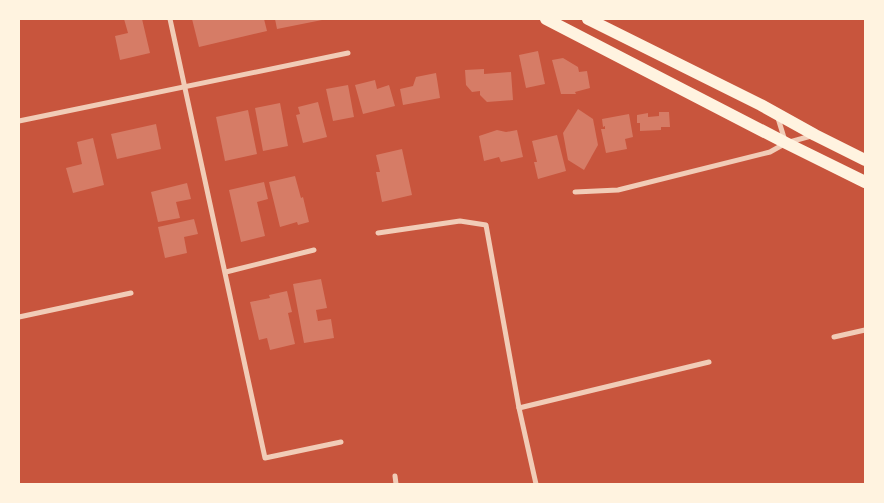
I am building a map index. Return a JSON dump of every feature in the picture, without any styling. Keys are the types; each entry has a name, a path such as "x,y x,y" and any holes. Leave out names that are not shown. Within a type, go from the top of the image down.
{"main road":[{"path":"546,19 865,182"},
{"path":"588,19 777,113 815,135 865,160"}],"street":[{"path":"170,19 265,458 341,442"},
{"path":"19,121 348,53"},
{"path":"777,113 786,143"},
{"path":"575,192 625,188 770,152 786,143 815,135"},
{"path":"378,233 460,221 486,225 519,408 536,484"},
{"path":"226,272 314,250"},
{"path":"19,318 131,293"},
{"path":"834,337 865,330"},
{"path":"519,408 709,362"},
{"path":"395,476 396,484"}],"building":[{"path":"124,19 142,19 150,53 120,60 115,36 128,33"},
{"path":"192,19 264,19 267,31 199,47"},
{"path":"275,19 322,19 322,20 277,29"},
{"path":"538,51 545,84 526,88 519,55"},
{"path":"563,58 578,67 579,72 587,71 590,88 575,92 576,94 561,94 552,60"},
{"path":"484,69 484,74 511,72 513,100 487,102 480,95 480,91 472,92 466,85 465,70"},
{"path":"436,73 440,98 403,105 400,89 413,86 416,77"},
{"path":"375,80 377,89 389,85 395,106 363,114 355,85"},
{"path":"348,85 354,117 333,121 326,89"},
{"path":"318,102 327,137 303,143 296,115 300,114 298,107"},
{"path":"280,103 288,146 263,151 255,108"},
{"path":"578,109 593,119 598,145 584,170 568,160 563,133"},
{"path":"248,110 257,154 225,161 216,117"},
{"path":"659,112 669,112 670,127 661,127 661,130 640,131 637,115 648,113 648,117 659,116"},
{"path":"629,114 633,137 625,139 627,149 606,153 601,129 605,129 605,126 603,127 602,119"},
{"path":"156,124 161,149 117,159 111,134"},
{"path":"497,130 506,132 517,130 523,157 501,162 499,157 484,161 479,136"},
{"path":"557,135 566,171 538,179 534,162 537,162 532,141"},
{"path":"93,138 104,185 73,193 66,168 82,164 77,142"},
{"path":"402,149 412,195 382,202 376,172 380,172 376,155"},
{"path":"295,176 301,198 303,197 309,222 298,225 297,222 280,227 269,182"},
{"path":"264,182 268,199 257,202 265,236 241,242 229,190"},
{"path":"187,183 191,199 176,202 180,218 158,222 151,192"},
{"path":"194,219 198,234 184,237 187,253 165,258 158,227"},
{"path":"321,279 327,308 316,310 318,321 331,319 334,338 304,343 293,284"},
{"path":"287,291 292,312 288,313 295,344 270,350 267,338 259,340 250,302 270,298 269,295"}]}
